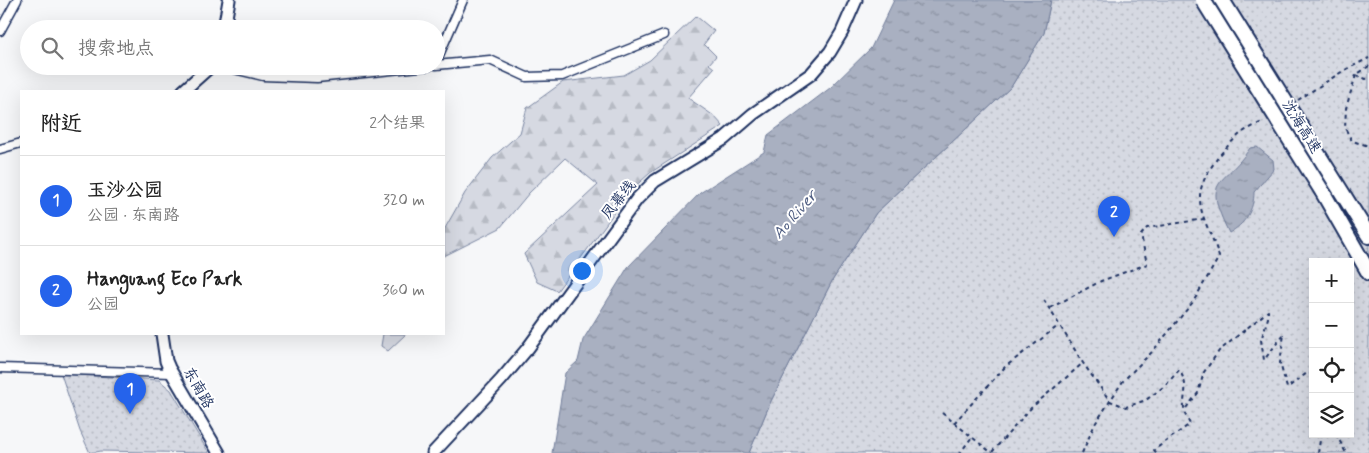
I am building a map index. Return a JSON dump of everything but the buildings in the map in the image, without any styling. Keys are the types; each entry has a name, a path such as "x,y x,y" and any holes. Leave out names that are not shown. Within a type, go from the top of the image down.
{"highway":[{"name":"沈海高速","path":"1203,0 1322,191 1369,273"},
{"name":"沈海高速","path":"1222,0 1369,236"}],"main road":[{"path":"226,20 229,0"},
{"name":"凤幕线","path":"433,453 507,374 637,200 655,181 724,139 753,114 811,74 830,52 842,32 856,0"},
{"path":"184,90 201,75"},
{"name":"东南路","path":"162,335 166,361 219,453"}],"street":[{"path":"0,31 17,0"},
{"path":"445,43 463,0"},
{"path":"445,63 490,60 527,77 562,76 664,35"},
{"path":"259,75 317,78 345,75"},
{"path":"0,149 20,143"},
{"path":"0,368 172,373"}],"path":[{"path":"1294,103 1343,71 1369,58"},
{"path":"1369,66 1356,75 1346,108 1344,128 1352,141 1369,146"},
{"path":"1356,75 1366,80 1369,78"},
{"path":"1082,453 1095,424 1123,381 1152,352 1193,302 1219,257 1215,241 1204,219 1199,197 1207,174 1222,153 1241,133 1271,116"},
{"path":"1050,308 1101,281 1147,264 1141,235 1146,228 1204,219"},
{"path":"1044,300 1083,363 1110,401 1126,407 1146,400 1166,386 1179,370 1184,377 1186,396 1184,409 1190,424 1154,450 1157,453"},
{"path":"1184,409 1198,393 1204,372 1219,351 1268,311 1268,318 1261,340 1264,360 1284,334 1280,363 1287,388 1309,373"},
{"path":"954,423 1005,367 1059,326"},
{"path":"942,413 992,453 1030,408 1083,363"},
{"path":"960,453 972,437"},
{"path":"1318,453 1320,438"},
{"path":"1338,438 1346,453"}],"green space":[{"path":"1051,0 1369,0 1369,453 749,453 771,401 832,281 876,213 1011,87 1044,33"},
{"path":"696,16 714,31 704,44 716,56 709,64 714,68 688,98 714,116 723,126 650,173 630,191 557,291 537,282 524,254 598,185 565,158 529,193 500,228 445,256 445,228 465,193 492,158 520,133 527,108 563,82 624,75 650,60"},
{"path":"383,335 405,335 388,351 381,346"},
{"path":"61,374 159,380 171,390 209,453 101,451 90,453 80,431"}],"water":[{"name":"Ao River","path":"894,0 1051,0 1044,33 1011,87 876,213 832,281 771,401 749,453 552,453 565,373 578,361 583,340 628,267 700,193 764,152 768,135 830,88 871,48"},
{"path":"1257,147 1273,160 1274,169 1254,192 1254,199 1248,216 1229,233 1221,215 1216,192 1224,177 1250,148"}],"place":[{"name":"Hanguang Eco Park","path":"1114,237"},
{"name":"玉沙公园","path":"130,414"}]}
